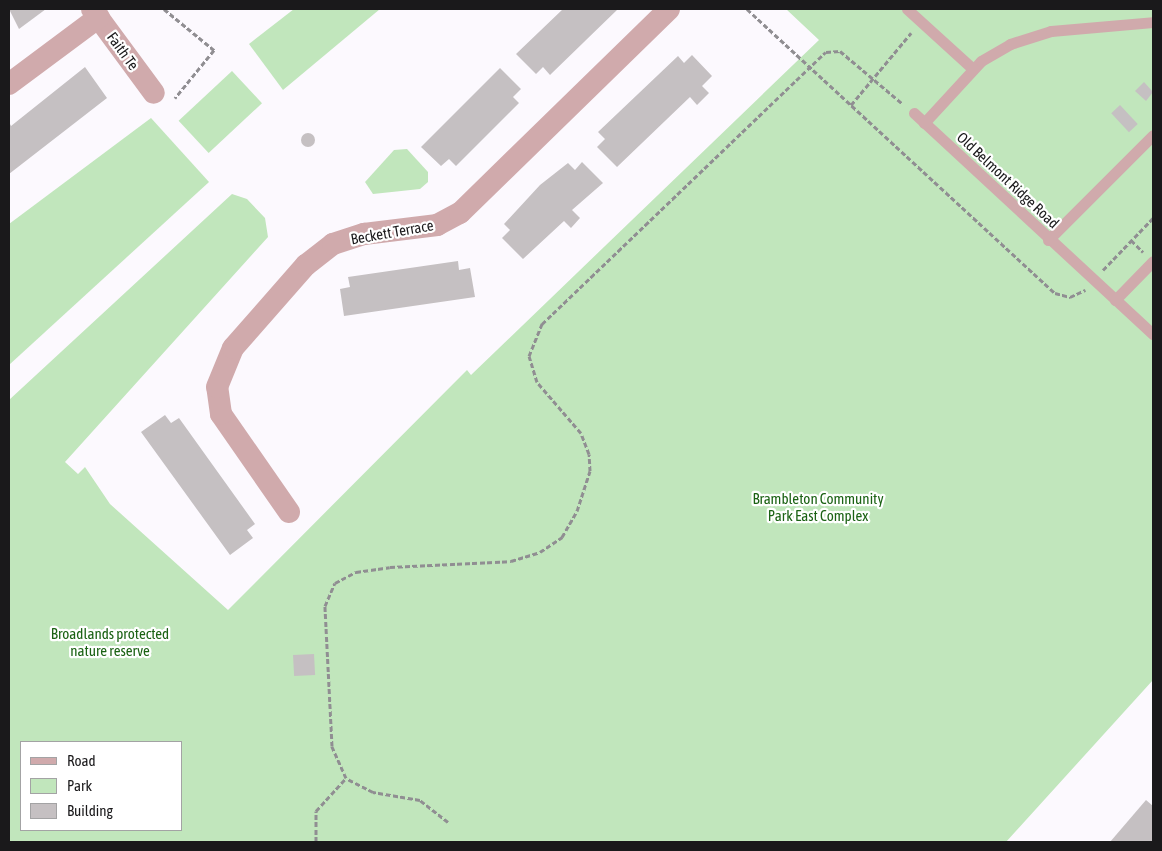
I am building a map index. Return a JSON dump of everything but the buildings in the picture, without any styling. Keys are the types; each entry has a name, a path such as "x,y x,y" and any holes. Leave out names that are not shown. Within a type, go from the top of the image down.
{"street":[{"name":"Beckett Terrace","path":"289,512 221,414 217,387 233,348 306,266 333,244 364,234 437,225 460,213 669,9"},
{"name":"Faith Te","path":"96,13 150,87"},
{"path":"9,84 96,13"}],"lane":[{"path":"907,9 973,69"},
{"path":"924,123 973,69 992,53 1032,35 1153,22"},
{"name":"Old Belmont Ridge Road","path":"914,113 1048,240 1153,334"},
{"path":"1048,240 1153,134"},
{"path":"1116,300 1149,257"}],"path":[{"path":"150,87 160,97 176,98 214,50 164,9"},
{"path":"747,9 1055,293 1070,298 1087,288"},
{"path":"851,105 921,22"},
{"path":"448,822 420,800 373,792 346,778 332,746 325,606 335,583 356,572 390,567 512,561 540,552 562,537 577,511 590,471 589,454 581,433 537,382 529,356 532,340 542,324 826,52 840,51 914,113"},
{"path":"1100,273 1153,218"},
{"path":"1131,240 1149,257"},
{"path":"316,842 316,811 346,778"}],"green space":[{"path":"294,9 380,9 283,90 249,44"},
{"name":"Brambleton Community Park East Complex","path":"786,9 1153,9 1153,680 1006,842 9,842 9,400 232,194 247,199 265,218 268,237 65,462 78,474 85,467 110,504 228,610 467,370 471,375 819,40"},
{"path":"232,71 262,103 209,153 179,121"},
{"path":"151,118 209,182 9,365 9,224"},
{"path":"407,149 428,172 428,182 420,189 373,194 365,182 394,150"}],"park label":[{"name":"Broadlands protected nature reserve","path":"110,642"}]}
